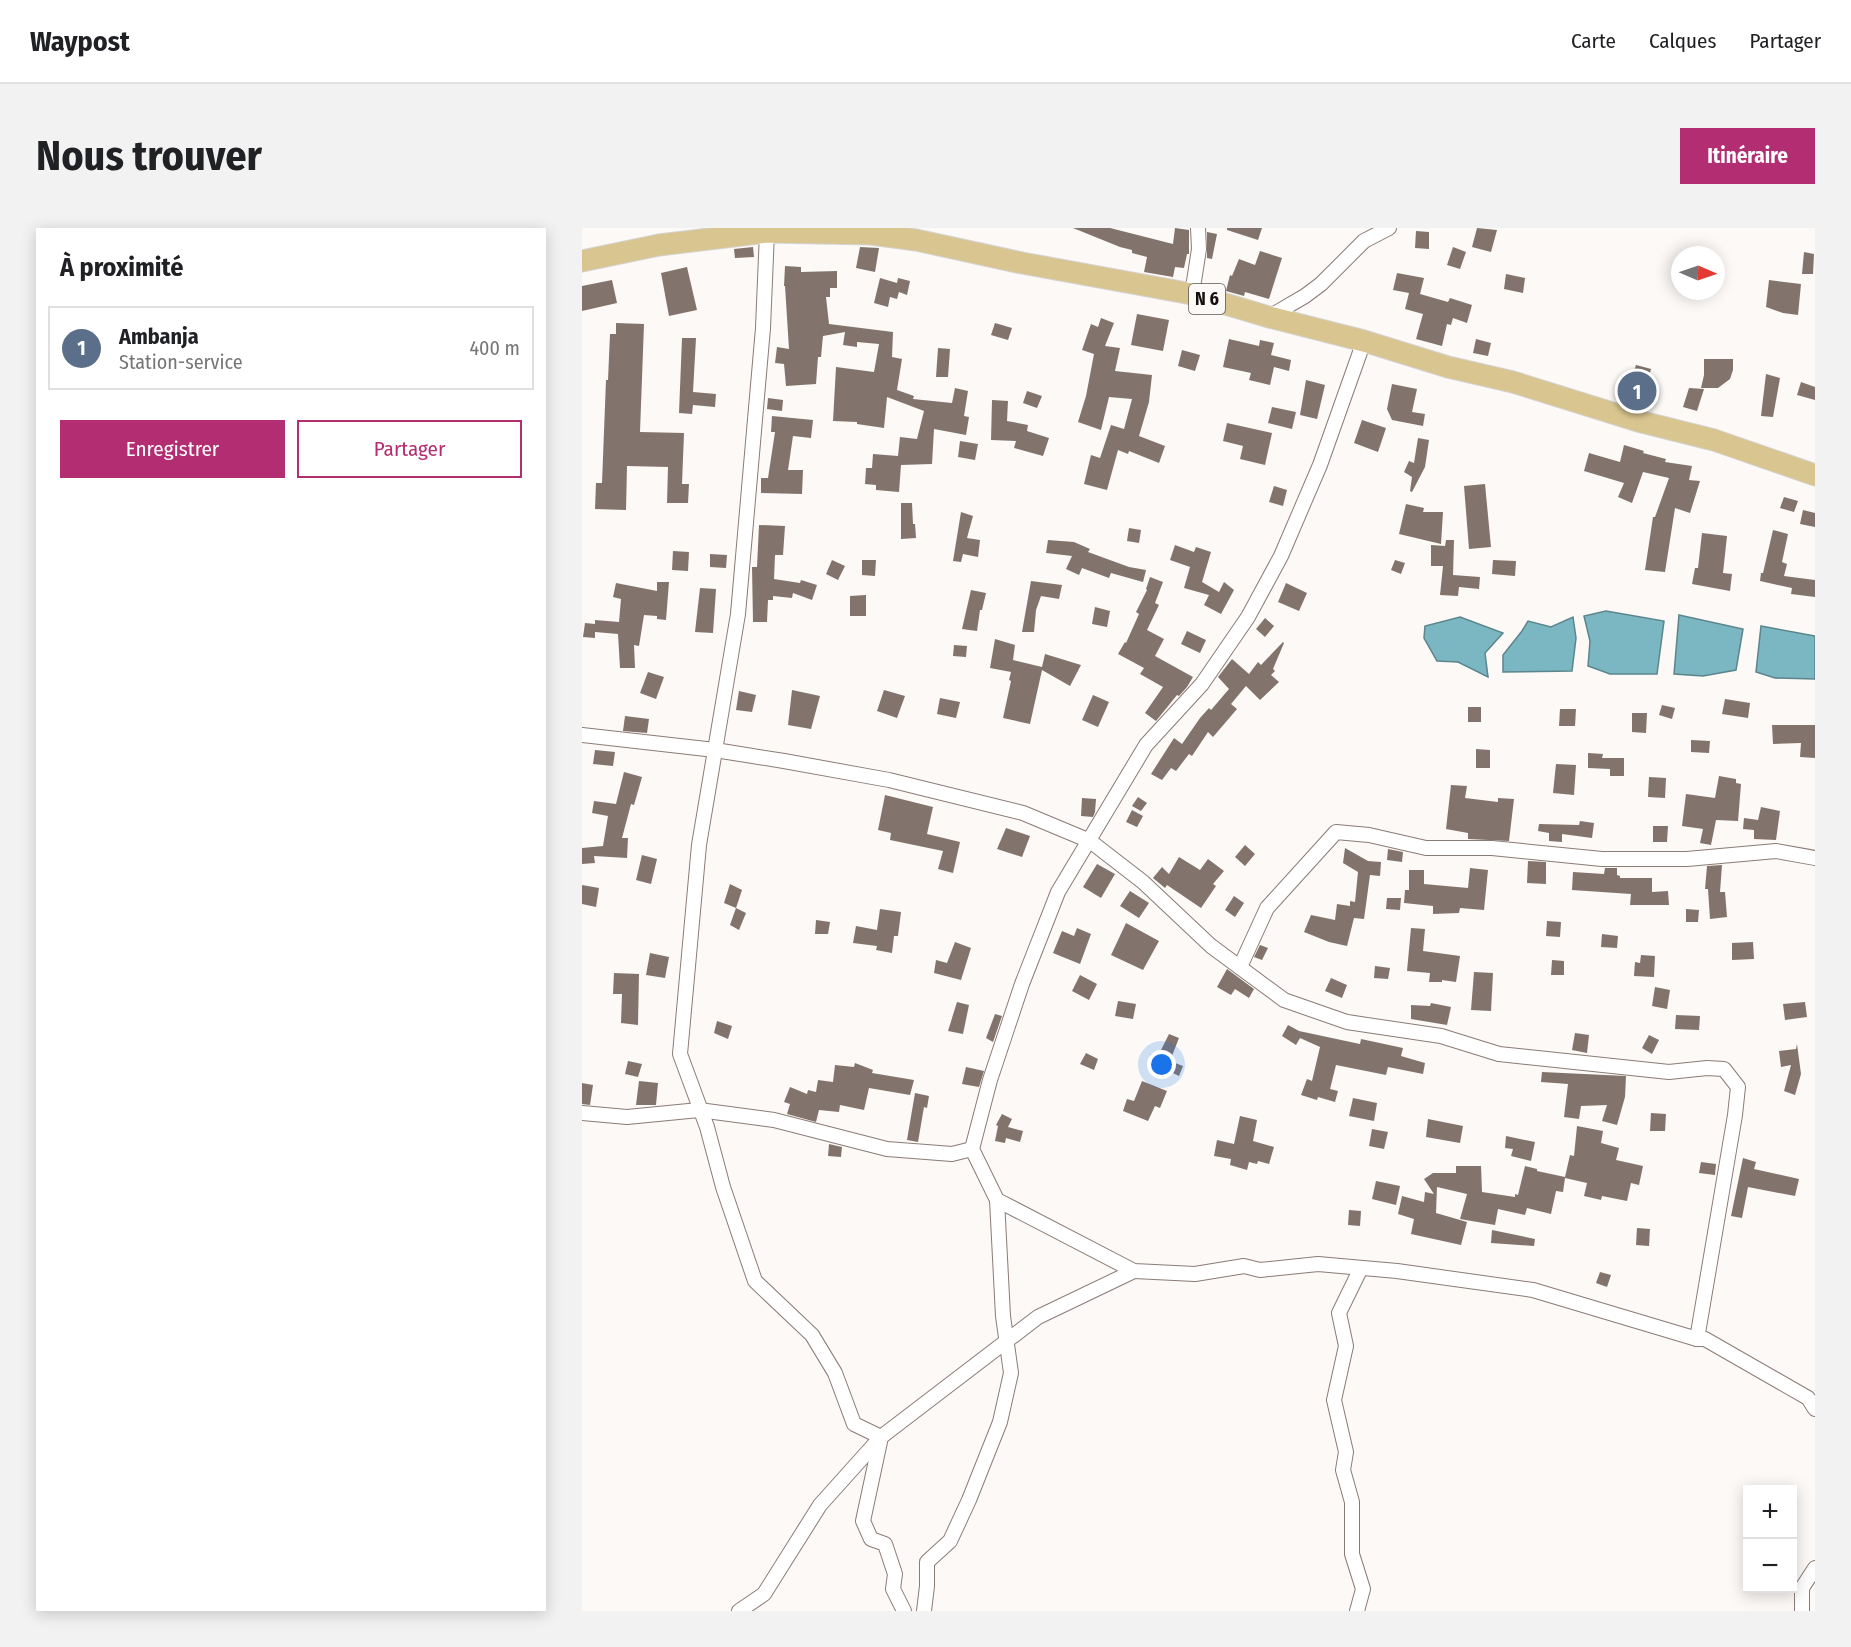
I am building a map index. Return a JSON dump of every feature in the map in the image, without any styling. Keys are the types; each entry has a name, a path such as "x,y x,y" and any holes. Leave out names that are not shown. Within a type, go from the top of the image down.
{"main road":[{"name":"N 6","path":"582,261 659,245 767,232 871,234 905,238 1192,294 1269,317 1364,341 1448,367 1523,385 1638,421 1714,440 1815,475"}],"street":[{"path":"1192,294 1199,249 1198,228"},
{"path":"1269,317 1305,296 1364,242 1389,228"},
{"path":"767,232 763,328 738,614 699,845 680,1054 707,1127 723,1187 755,1281 812,1335 835,1373 854,1424 881,1437"},
{"path":"924,1611 927,1562 950,1541 969,1500 1000,1422 1011,1373 1003,1316 997,1200 972,1149 990,1080 1022,984 1058,892 1146,745 1202,684 1254,606 1281,556 1320,465 1364,341"},
{"path":"582,735 714,750 889,780 1023,813 1089,841 1143,882 1211,946 1284,1000 1347,1022 1441,1036 1499,1054 1669,1072 1707,1068 1724,1069 1738,1087 1696,1339"},
{"path":"1240,967 1267,908 1336,832 1369,835 1426,848 1492,848 1602,859 1687,859 1776,850 1815,858"},
{"path":"582,1113 627,1117 699,1110 774,1120 887,1149 952,1154 972,1149"},
{"path":"997,1200 1134,1270 1195,1274 1244,1266 1260,1270 1318,1264 1533,1290 1696,1339 1705,1339 1813,1403"},
{"path":"1357,1611 1364,1589 1352,1554 1352,1502 1343,1470 1346,1452 1334,1400 1346,1346 1339,1313 1361,1268"},
{"path":"739,1611 764,1594 820,1505 881,1437 1038,1317 1134,1270"},
{"path":"881,1437 863,1521 871,1539 885,1544 896,1574 893,1589 904,1611"},
{"path":"1802,1611 1802,1588 1815,1568"}],"water":[{"path":"1606,611 1664,621 1657,674 1610,674 1588,666 1590,641 1584,616"},
{"path":"1679,615 1743,629 1736,670 1703,676 1674,674"},
{"path":"1460,617 1503,633 1485,653 1488,677 1458,662 1437,661 1424,638 1425,626"},
{"path":"1573,617 1576,638 1572,671 1503,672 1503,655 1528,621 1551,627"},
{"path":"1761,626 1815,636 1815,679 1775,678 1756,672"}],"building":[{"path":"1073,228 1110,228 1173,244 1175,228 1189,230 1189,254 1187,254 1184,268 1175,267 1173,277 1144,272 1147,257"},
{"path":"1227,228 1262,228 1258,240 1227,230"},
{"path":"1477,228 1497,230 1491,252 1472,247"},
{"path":"1416,231 1429,232 1429,249 1415,248"},
{"path":"1207,232 1217,234 1212,259 1207,258"},
{"path":"753,247 754,257 735,258 734,249"},
{"path":"860,247 879,248 875,272 856,268"},
{"path":"1453,247 1466,252 1460,269 1447,265"},
{"path":"1260,251 1282,258 1269,299 1245,292 1244,296 1226,291 1230,275 1232,276 1239,259 1255,265"},
{"path":"1804,252 1814,254 1813,274 1802,274"},
{"path":"785,266 801,267 801,272 837,271 837,288 830,288 830,297 826,297 829,324 893,332 892,357 902,359 897,390 914,396 913,399 952,403 955,388 968,391 964,416 969,417 966,435 934,429 932,464 901,465 899,492 876,490 876,485 865,484 866,468 872,468 873,454 898,456 900,437 917,439 924,411 887,397 884,428 857,424 857,422 833,421 836,367 874,372 879,344 857,342 857,347 843,345 845,332 823,336 821,357 818,357 816,384 786,386 784,364 775,363 777,347 789,349 784,286"},
{"path":"687,267 697,310 669,316 661,273"},
{"path":"1397,273 1424,278 1420,294 1448,302 1450,298 1472,305 1467,323 1453,318 1451,325 1447,324 1442,346 1416,339 1423,314 1405,309 1409,293 1393,290"},
{"path":"1506,274 1525,278 1523,293 1504,289"},
{"path":"880,278 897,283 898,278 910,281 907,295 899,292 897,299 890,297 888,307 874,303"},
{"path":"612,280 617,303 582,311 582,286"},
{"path":"1769,280 1801,284 1798,315 1766,307"},
{"path":"1137,314 1169,320 1163,351 1131,345"},
{"path":"1101,318 1114,323 1105,346 1120,348 1115,371 1152,375 1149,402 1139,436 1165,446 1159,463 1129,451 1128,454 1118,450 1107,490 1084,484 1091,455 1100,458 1111,425 1124,429 1132,399 1109,397 1101,430 1078,422 1086,396 1094,354 1082,350 1091,324 1098,327"},
{"path":"616,323 644,324 640,432 684,433 682,484 689,484 688,503 667,503 668,467 627,466 626,510 595,509 596,483 602,483 610,334 616,334"},
{"path":"995,323 1012,328 1008,340 991,335"},
{"path":"682,338 696,338 693,392 716,394 715,407 693,405 692,414 679,413"},
{"path":"1229,339 1259,346 1260,340 1274,343 1271,355 1291,360 1289,371 1274,367 1270,385 1249,380 1251,373 1223,367"},
{"path":"1476,339 1491,343 1488,356 1473,353"},
{"path":"938,348 950,349 948,377 936,377"},
{"path":"1182,350 1200,355 1195,371 1178,366"},
{"path":"1704,359 1733,359 1730,379 1718,388 1701,388"},
{"path":"1636,365 1651,369 1648,380 1633,375"},
{"path":"1766,374 1780,378 1773,417 1761,416"},
{"path":"1306,380 1325,385 1317,419 1300,415"},
{"path":"1801,382 1815,387 1815,400 1797,395"},
{"path":"1392,384 1417,389 1412,412 1425,414 1423,426 1392,420 1387,409"},
{"path":"1689,388 1704,389 1697,411 1683,407"},
{"path":"1027,391 1042,396 1037,408 1023,403"},
{"path":"768,398 783,400 782,411 767,409"},
{"path":"992,400 1008,401 1007,421 1028,425 1027,431 1049,438 1043,456 1014,448 1016,441 991,440"},
{"path":"1272,407 1296,412 1292,429 1268,423"},
{"path":"772,416 813,420 811,438 793,436 788,470 803,470 802,494 761,493 761,478 768,478 775,432 771,432"},
{"path":"1362,420 1386,428 1378,452 1354,443"},
{"path":"1227,423 1272,433 1265,465 1240,459 1243,446 1223,441"},
{"path":"1418,438 1429,440 1425,467 1412,492 1410,491 1412,477 1404,472 1409,461 1414,463"},
{"path":"960,441 978,444 975,460 958,457"},
{"path":"1624,445 1666,459 1665,462 1692,466 1689,480 1700,481 1690,513 1675,508 1665,572 1645,570 1653,517 1655,517 1669,478 1643,472 1632,503 1618,497 1624,483 1584,471 1589,453 1620,462"},
{"path":"1485,484 1491,547 1469,549 1464,486"},
{"path":"1274,486 1287,490 1283,506 1269,502"},
{"path":"1784,497 1798,501 1794,512 1780,508"},
{"path":"901,503 912,503 916,538 901,539"},
{"path":"1406,504 1424,508 1423,512 1443,512 1441,544 1399,534"},
{"path":"1803,510 1815,513 1815,527 1800,524"},
{"path":"961,512 973,516 967,538 980,540 978,557 963,554 961,562 953,561"},
{"path":"759,525 785,526 783,555 775,555 774,579 800,583 801,580 817,585 812,600 793,593 792,598 773,596 773,600 768,600 767,622 753,622 752,567 757,567"},
{"path":"1129,528 1141,530 1139,543 1127,541"},
{"path":"1773,530 1788,534 1782,562 1787,564 1784,576 1815,580 1815,597 1791,594 1792,588 1760,581"},
{"path":"1702,533 1727,536 1723,573 1732,574 1730,591 1692,584 1695,568 1698,568"},
{"path":"1048,540 1074,542 1090,549 1088,552 1129,567 1146,570 1143,582 1111,573 1109,578 1082,568 1079,575 1066,569 1072,556 1046,553"},
{"path":"1446,540 1454,540 1453,575 1480,577 1479,589 1459,587 1458,596 1440,595 1443,566 1431,566 1431,545 1445,546"},
{"path":"1175,545 1194,552 1196,547 1211,552 1202,582 1219,592 1224,582 1234,590 1221,614 1204,605 1209,595 1184,588 1190,567 1170,560"},
{"path":"673,551 689,552 688,571 672,570"},
{"path":"710,554 727,555 726,568 710,567"},
{"path":"832,560 845,566 838,580 826,574"},
{"path":"862,560 876,560 875,576 862,575"},
{"path":"1395,560 1405,563 1401,574 1391,570"},
{"path":"1493,560 1516,561 1515,576 1492,574"},
{"path":"1150,577 1163,582 1155,603 1159,605 1147,630 1164,639 1155,656 1193,677 1187,687 1179,696 1177,695 1156,721 1145,713 1163,687 1140,674 1144,668 1118,654 1126,643 1139,614 1136,612 1147,590"},
{"path":"1031,581 1062,585 1059,599 1041,596 1036,610 1034,632 1022,632"},
{"path":"657,582 669,582 666,620 657,619 657,616 644,615 639,646 634,645 635,668 620,668 618,634 595,632 595,638 583,637 585,623 595,624 595,620 619,622 621,599 613,597 616,583 657,591"},
{"path":"1286,583 1307,593 1299,611 1278,602"},
{"path":"700,588 716,589 713,633 695,632"},
{"path":"971,590 986,593 982,610 980,610 977,631 962,629"},
{"path":"866,595 866,616 850,616 850,596"},
{"path":"1095,607 1110,611 1107,627 1092,624"},
{"path":"1265,618 1274,626 1265,637 1256,629"},
{"path":"1187,631 1206,640 1200,653 1181,644"},
{"path":"995,639 1015,645 1013,660 1042,667 1045,654 1081,665 1070,686 1042,670 1030,724 1003,718 1011,672 990,668"},
{"path":"1283,642 1273,669 1275,671 1271,675 1279,682 1260,700 1246,686 1231,704 1237,709 1213,737 1208,732 1192,756 1189,754 1176,771 1171,768 1162,780 1151,774 1174,738 1182,744 1200,718 1209,708 1211,710 1229,689 1218,677 1232,659 1249,674 1258,662 1261,665"},
{"path":"954,645 967,646 966,657 953,656"},
{"path":"648,672 664,677 656,699 640,693"},
{"path":"792,690 820,696 811,729 788,725"},
{"path":"884,690 905,696 897,718 877,711"},
{"path":"739,691 756,695 752,712 736,710"},
{"path":"1093,695 1109,702 1098,727 1082,720"},
{"path":"940,698 960,702 956,718 937,714"},
{"path":"1725,699 1750,703 1748,718 1722,714"},
{"path":"1662,705 1675,708 1672,719 1659,715"},
{"path":"1468,707 1481,707 1481,722 1468,722"},
{"path":"1560,709 1576,709 1575,726 1559,726"},
{"path":"1632,713 1647,713 1646,733 1632,732"},
{"path":"625,716 649,719 647,733 623,731"},
{"path":"1772,725 1815,725 1815,758 1800,757 1801,743 1773,744"},
{"path":"1691,740 1710,741 1709,753 1691,752"},
{"path":"1476,749 1490,750 1490,768 1476,768"},
{"path":"595,750 615,752 613,766 593,764"},
{"path":"1588,753 1603,754 1602,758 1624,758 1624,776 1610,776 1610,769 1588,768"},
{"path":"1556,764 1576,765 1574,795 1553,793"},
{"path":"624,772 642,777 634,805 631,804 622,838 628,838 627,858 594,856 595,863 582,864 582,848 603,846 608,816 592,813 594,801 616,804"},
{"path":"1719,776 1736,779 1736,783 1741,784 1738,821 1716,820 1711,845 1700,843 1703,829 1682,826 1686,794 1715,798"},
{"path":"1649,777 1666,778 1665,798 1648,797"},
{"path":"1451,785 1467,786 1465,798 1498,802 1498,798 1514,799 1509,841 1468,839 1468,833 1446,829"},
{"path":"885,795 933,807 927,834 960,842 953,873 938,869 943,851 890,840 891,833 878,830"},
{"path":"1138,797 1147,803 1141,811 1132,806"},
{"path":"1082,798 1096,799 1093,817 1081,816"},
{"path":"1761,807 1780,811 1776,840 1754,839 1754,830 1743,829 1744,818 1758,820"},
{"path":"1132,810 1143,816 1137,827 1126,822"},
{"path":"1580,821 1594,823 1592,838 1562,834 1562,842 1549,841 1549,833 1538,831 1539,824 1579,825"},
{"path":"1653,826 1668,826 1667,842 1653,842"},
{"path":"1006,828 1030,836 1022,857 997,849"},
{"path":"1245,845 1255,854 1245,866 1235,857"},
{"path":"1345,848 1368,861 1381,862 1380,876 1370,875 1364,919 1354,918 1347,946 1304,932 1311,915 1335,920 1337,904 1350,906 1350,901 1355,902 1358,872 1343,863"},
{"path":"1388,849 1403,852 1402,862 1387,860"},
{"path":"642,855 657,859 651,884 636,880"},
{"path":"1179,857 1200,870 1208,859 1224,871 1213,884 1216,886 1201,908 1167,885 1165,888 1153,878 1162,867 1169,874"},
{"path":"1528,861 1546,862 1546,884 1527,883"},
{"path":"1097,864 1115,874 1101,898 1083,887"},
{"path":"1722,865 1720,892 1725,892 1727,917 1710,919 1708,889 1705,889 1707,866"},
{"path":"1470,868 1488,870 1484,910 1460,908 1459,913 1433,914 1433,906 1404,903 1405,890 1409,890 1409,870 1424,870 1424,884 1468,888"},
{"path":"1605,868 1617,868 1617,875 1620,878 1652,878 1652,892 1668,891 1669,905 1630,905 1631,894 1572,890 1573,872 1604,874"},
{"path":"730,884 742,890 736,908 724,903"},
{"path":"582,885 599,888 596,907 582,904"},
{"path":"1130,891 1149,903 1139,918 1120,906"},
{"path":"1234,896 1244,903 1235,917 1225,910"},
{"path":"1387,898 1401,898 1400,910 1386,909"},
{"path":"736,908 746,913 739,930 730,925"},
{"path":"880,909 901,912 898,936 894,936 892,953 876,950 877,946 853,943 856,926 877,930"},
{"path":"1686,909 1699,910 1698,922 1686,922"},
{"path":"816,920 830,922 828,934 815,934"},
{"path":"1547,921 1561,922 1560,937 1546,936"},
{"path":"1126,923 1159,941 1143,970 1111,955"},
{"path":"1077,928 1091,934 1080,964 1053,953 1062,931 1074,936"},
{"path":"1411,928 1425,929 1423,951 1460,956 1456,982 1442,980 1442,982 1429,982 1430,973 1407,971"},
{"path":"1602,934 1618,936 1617,948 1601,947"},
{"path":"955,942 971,948 961,980 934,973 936,960 947,963"},
{"path":"1753,942 1754,959 1732,960 1732,943"},
{"path":"1260,945 1268,948 1262,960 1254,957"},
{"path":"650,953 669,957 665,978 646,975"},
{"path":"1641,955 1655,956 1654,977 1634,976 1635,962 1640,963"},
{"path":"1552,960 1564,961 1564,975 1551,975"},
{"path":"1375,966 1390,968 1388,979 1374,978"},
{"path":"1227,969 1254,989 1249,998 1235,989 1231,995 1217,987"},
{"path":"1474,972 1493,973 1491,1011 1471,1010"},
{"path":"614,973 639,974 638,1025 621,1023 622,994 613,994"},
{"path":"1080,975 1097,984 1089,1000 1072,991"},
{"path":"1331,978 1347,985 1342,998 1325,991"},
{"path":"1655,987 1670,990 1667,1009 1652,1006"},
{"path":"1118,1001 1136,1004 1133,1019 1115,1016"},
{"path":"957,1002 969,1005 963,1034 948,1031"},
{"path":"1805,1002 1807,1017 1785,1020 1783,1004"},
{"path":"1431,1003 1451,1007 1447,1025 1411,1019 1411,1005 1430,1006"},
{"path":"995,1014 1002,1016 993,1042 986,1038"},
{"path":"1676,1015 1700,1016 1699,1030 1675,1029"},
{"path":"717,1021 732,1026 728,1039 714,1033"},
{"path":"1288,1025 1299,1031 1360,1044 1361,1039 1403,1048 1401,1056 1425,1063 1423,1074 1388,1067 1386,1075 1336,1065 1330,1089 1338,1091 1335,1102 1301,1095 1307,1079 1312,1081 1320,1047 1300,1038 1296,1045 1282,1036"},
{"path":"1575,1033 1589,1035 1587,1053 1572,1050"},
{"path":"1169,1034 1179,1038 1170,1061 1183,1066 1179,1076 1148,1061 1151,1054 1158,1056"},
{"path":"1649,1035 1659,1040 1652,1054 1642,1048"},
{"path":"1797,1044 1801,1074 1795,1095 1784,1091 1791,1065 1781,1067 1779,1051 1796,1049"},
{"path":"1086,1053 1098,1059 1094,1070 1080,1064"},
{"path":"628,1061 642,1064 638,1077 625,1074"},
{"path":"855,1063 873,1070 872,1073 914,1080 910,1095 869,1088 864,1110 840,1105 839,1112 819,1110 816,1122 787,1114 790,1104 784,1102 790,1087 807,1094 808,1090 816,1092 818,1080 833,1082 835,1065 854,1067"},
{"path":"966,1067 984,1071 979,1087 962,1084"},
{"path":"1542,1072 1626,1076 1625,1097 1617,1125 1602,1121 1607,1105 1581,1106 1579,1119 1564,1117 1568,1084 1541,1082"},
{"path":"639,1081 658,1083 656,1105 636,1105"},
{"path":"1142,1081 1167,1091 1160,1108 1155,1106 1148,1121 1123,1111 1127,1099 1134,1101"},
{"path":"582,1083 593,1085 590,1105 582,1104"},
{"path":"915,1093 929,1096 927,1108 924,1107 918,1142 907,1140"},
{"path":"1353,1098 1377,1103 1374,1121 1349,1116"},
{"path":"1651,1113 1666,1114 1665,1131 1650,1131"},
{"path":"1002,1114 1012,1119 1008,1127 1023,1131 1020,1142 1006,1138 1005,1143 995,1141 998,1126 996,1125"},
{"path":"1240,1116 1257,1120 1253,1141 1274,1147 1269,1164 1258,1161 1257,1164 1249,1162 1247,1170 1230,1165 1231,1159 1214,1156 1217,1140 1234,1144"},
{"path":"1428,1119 1463,1126 1460,1143 1426,1137"},
{"path":"1577,1126 1603,1131 1601,1143 1619,1148 1616,1160 1643,1166 1639,1185 1631,1183 1627,1201 1602,1196 1601,1200 1584,1196 1587,1183 1565,1178 1563,1192 1556,1191 1551,1214 1527,1208 1525,1215 1498,1209 1495,1225 1460,1219 1467,1194 1437,1187 1436,1213 1467,1222 1461,1245 1411,1234 1414,1219 1398,1214 1402,1196 1424,1202 1425,1192 1434,1194 1424,1179 1433,1173 1456,1173 1456,1166 1481,1166 1482,1192 1515,1197 1515,1194 1518,1195 1525,1166 1565,1177 1570,1155 1574,1156"},
{"path":"1372,1129 1388,1132 1384,1149 1369,1146"},
{"path":"1506,1136 1535,1142 1531,1161 1511,1156 1513,1149 1505,1148"},
{"path":"829,1144 842,1147 841,1157 828,1156"},
{"path":"1743,1158 1756,1162 1754,1169 1799,1179 1795,1196 1748,1187 1742,1218 1731,1216"},
{"path":"1701,1162 1716,1164 1715,1175 1699,1173"},
{"path":"1376,1181 1400,1186 1396,1205 1372,1199"},
{"path":"1349,1210 1361,1211 1360,1226 1348,1225"},
{"path":"1637,1228 1650,1229 1649,1246 1636,1245"},
{"path":"1492,1230 1535,1239 1534,1246 1491,1243"},
{"path":"1600,1272 1611,1275 1607,1287 1596,1283"}],"place":[{"name":"Ambanja","path":"1637,391"}]}
